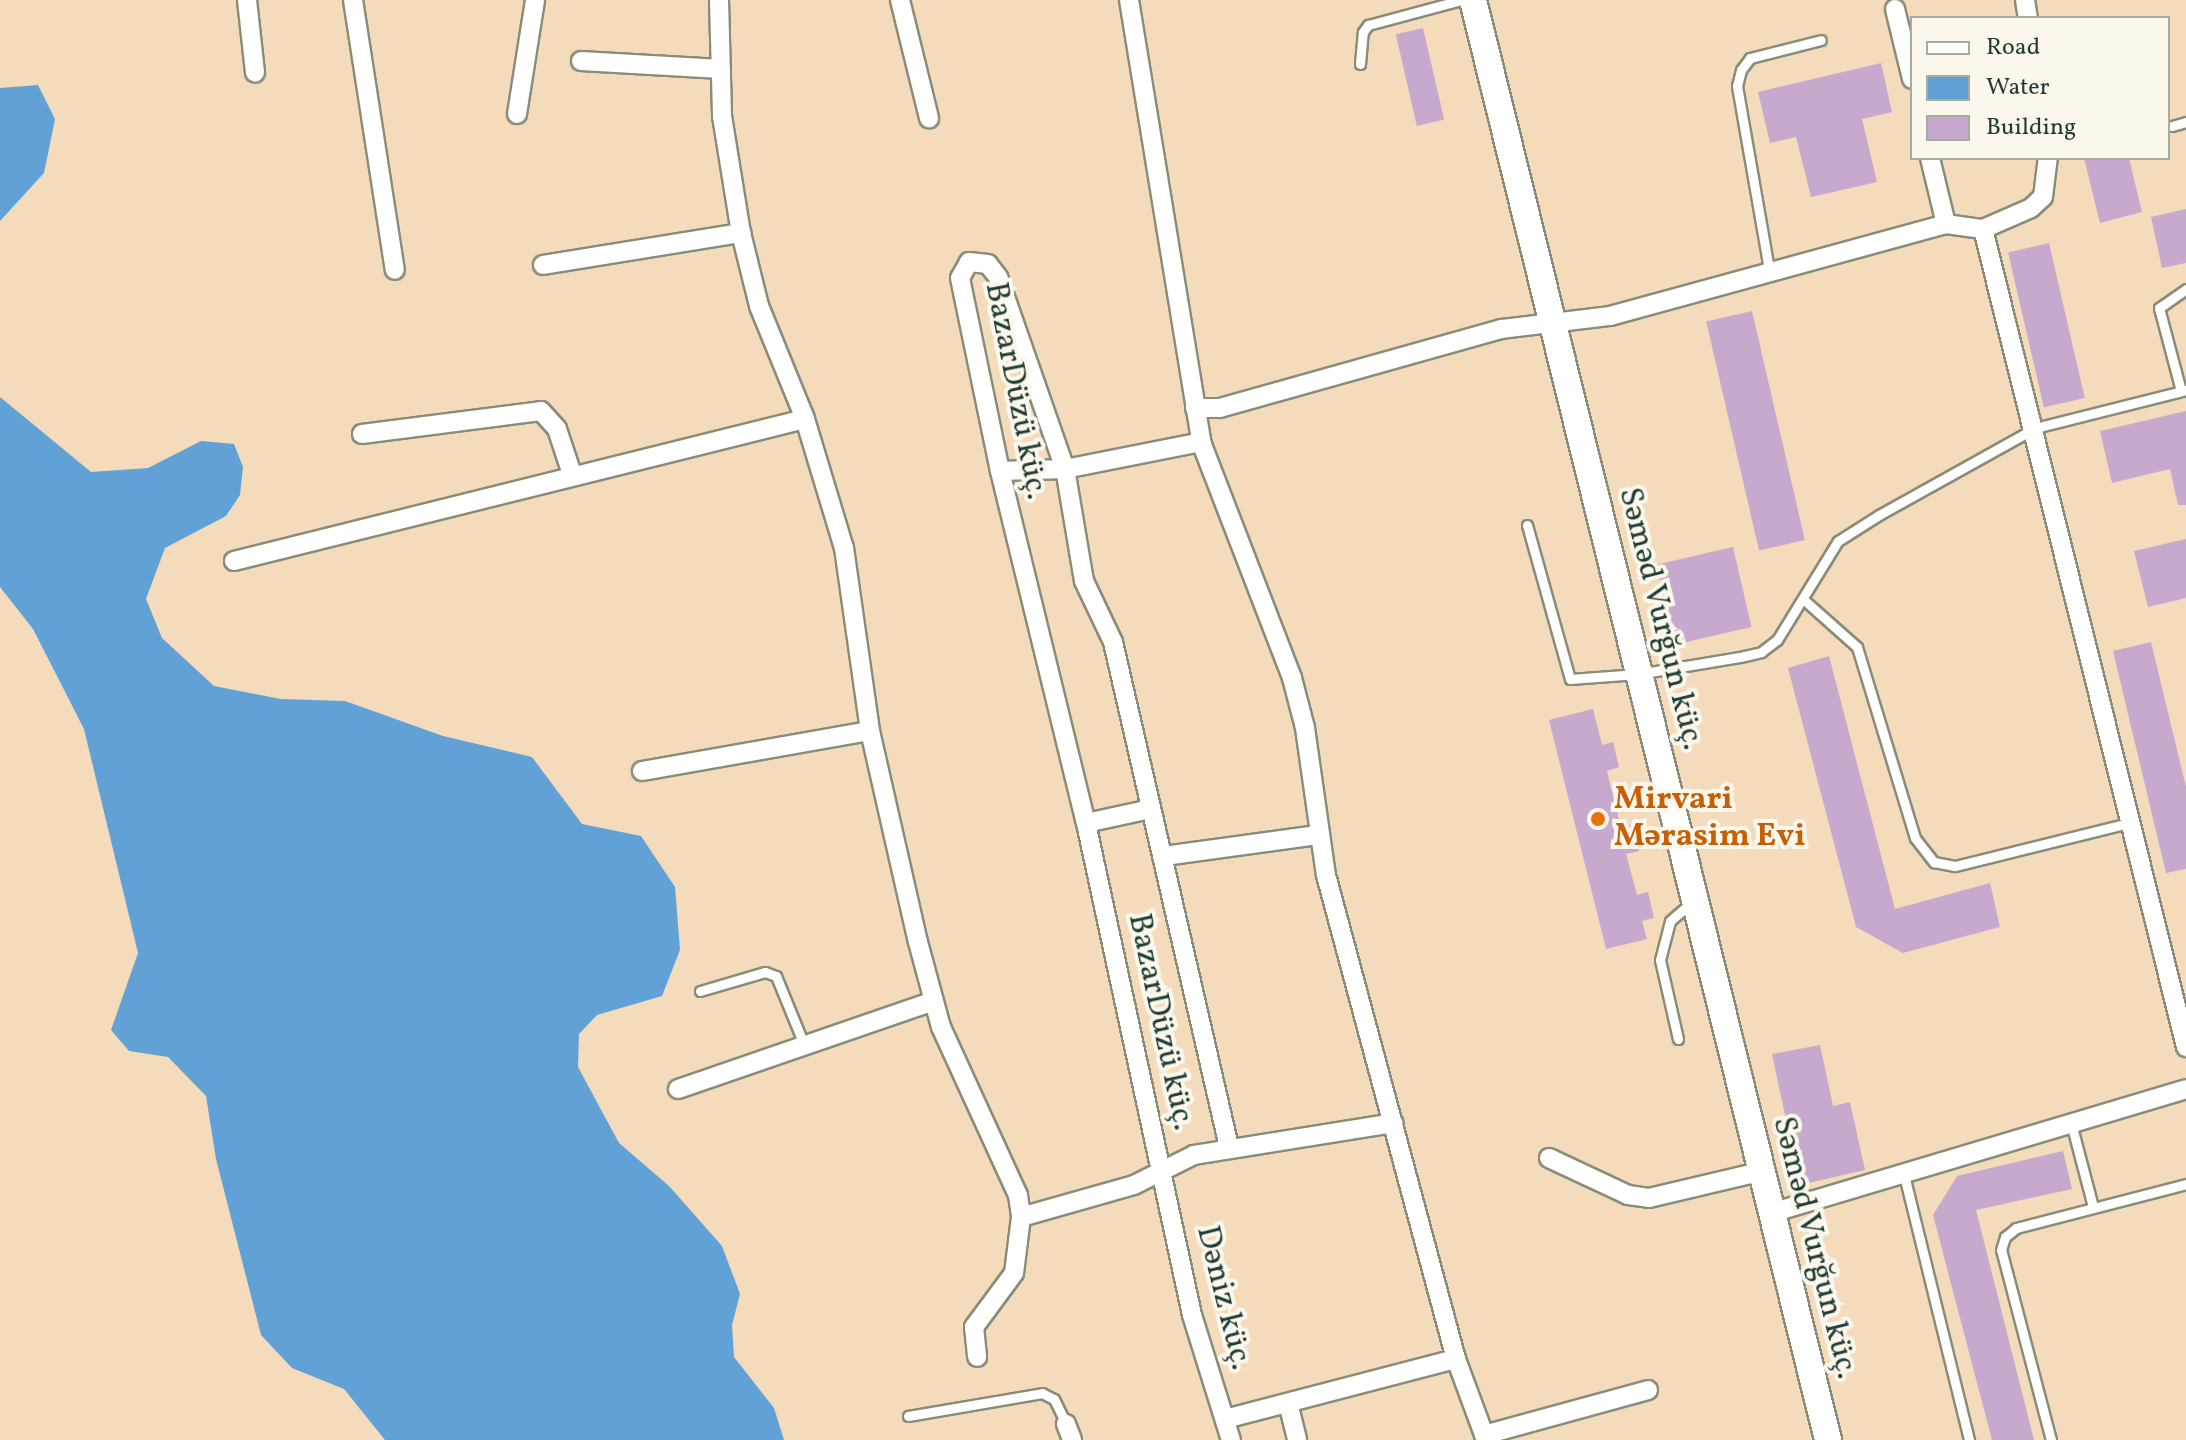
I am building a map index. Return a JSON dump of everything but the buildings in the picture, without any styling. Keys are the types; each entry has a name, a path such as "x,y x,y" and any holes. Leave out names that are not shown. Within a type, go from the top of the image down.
{"main road":[{"name":"Səməd Vurğun küç.","path":"1473,0 1759,1172 1828,1440"}],"street":[{"path":"247,0 255,73"},
{"path":"353,0 395,270"},
{"path":"517,114 535,0"},
{"path":"719,0 721,69 741,233 759,306 805,419 844,548 870,731 933,1001 1006,1162 1021,1217 1009,1286 974,1327 977,1357"},
{"path":"900,0 929,118"},
{"path":"1129,0 1201,442 1292,678 1305,728 1318,835 1456,1359 1485,1437 1648,1390"},
{"path":"1895,9 1910,71"},
{"path":"581,61 721,69"},
{"path":"1930,160 1946,224"},
{"path":"1195,408 1220,408 1478,334 1610,316 1770,275 1946,224 1983,229 2031,208 2043,197 2048,160"},
{"path":"1983,229 2035,428 2186,1047"},
{"path":"543,265 741,233"},
{"name":"BazarDüzü küç.","path":"1161,1170 1086,823 1000,471 960,278 969,262 979,260 998,277 1065,469 1084,581 1113,642 1229,1147"},
{"path":"362,434 541,411 557,429 572,474"},
{"path":"234,561 572,474 754,435 805,419"},
{"path":"1000,471 1065,469 1201,442"},
{"path":"642,771 870,731"},
{"path":"1086,823 1151,809"},
{"path":"1164,856 1318,835"},
{"path":"678,1089 803,1042 933,1001"},
{"path":"1771,1213 2186,1089"},
{"path":"1021,1217 1134,1185 1161,1170 1229,1147 1393,1123"},
{"path":"1549,1158 1628,1195 1649,1198 1759,1172"},
{"name":"Dəniz küç.","path":"1161,1170 1192,1315 1231,1440"},
{"path":"1225,1419 1456,1359"},
{"path":"1288,1403 1297,1440"}],"lane":[{"path":"1360,64 1363,32 1368,25 1461,0"},
{"path":"1770,275 1737,86 1741,70 1750,58 1821,40"},
{"path":"2172,126 2186,122"},
{"path":"1527,525 1570,679 1638,674 1761,652 1777,640 1838,541 2035,428 2184,391 2159,308 2186,289"},
{"path":"1803,599 1857,647 1915,838 1934,862 1955,866 2129,823"},
{"path":"1678,1039 1660,960 1662,938 1670,921 1694,901"},
{"path":"700,991 765,972 776,976 803,1042"},
{"path":"2071,1123 2093,1207"},
{"path":"1904,1175 1969,1440"},
{"path":"2051,1440 2001,1250 2005,1237 2016,1228 2186,1184"},
{"path":"908,1416 1042,1393 1054,1399 1069,1432"}],"water":[{"path":"38,85 55,119 44,173 0,221 0,88"},
{"path":"0,397 91,472 148,468 201,441 234,444 243,467 240,495 226,516 165,548 146,599 162,638 214,686 281,699 345,701 443,736 532,757 582,824 641,836 675,887 680,950 662,996 597,1015 579,1034 578,1067 619,1143 669,1186 722,1246 740,1294 732,1325 734,1357 774,1408 784,1440 385,1440 344,1389 292,1368 261,1335 216,1159 206,1096 168,1057 129,1051 111,1030 138,953 84,729 33,629 0,587"}],"place":[{"name":"Mirvari Mərasim Evi","path":"1598,819"}]}
